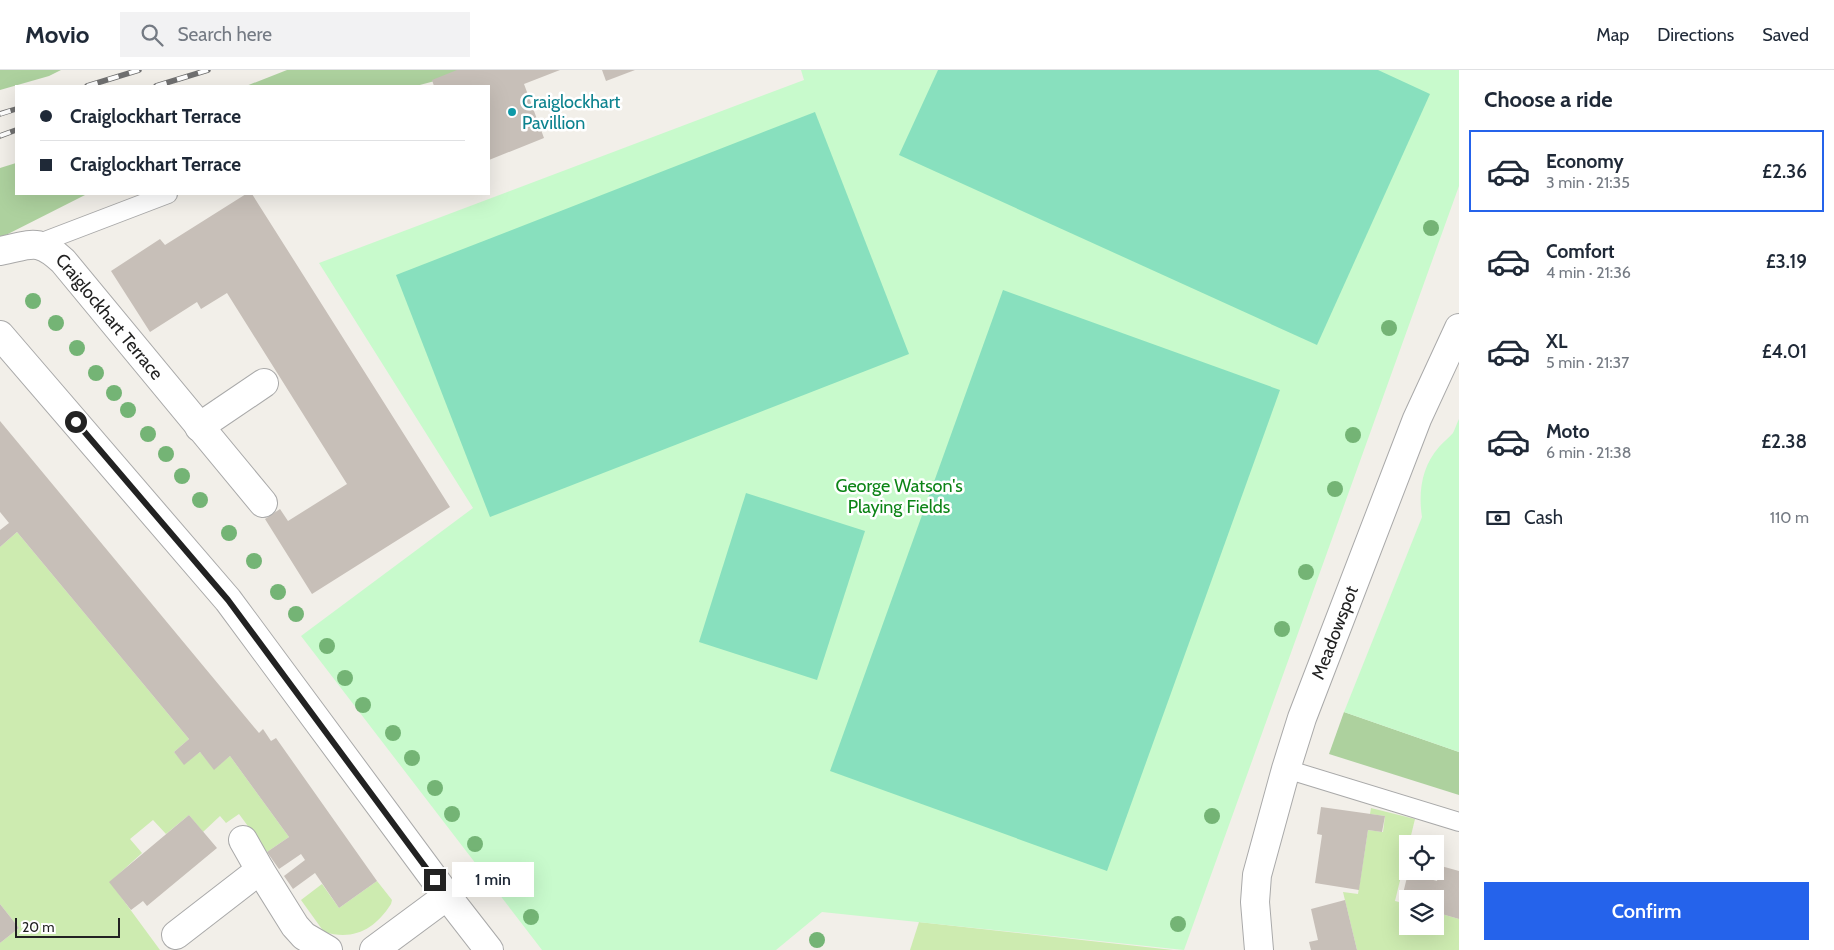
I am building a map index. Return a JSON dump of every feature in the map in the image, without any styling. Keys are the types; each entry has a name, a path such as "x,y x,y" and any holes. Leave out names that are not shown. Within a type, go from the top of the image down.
{"street":[{"name":"Craiglockhart Terrace","path":"0,251 37,244 54,253 72,271 263,503"},
{"name":"Meadowspot","path":"1259,950 1255,902 1257,875 1286,769 1306,709 1417,419 1459,328"},
{"path":"0,335 228,600 446,896 490,950"},
{"path":"199,426 264,383"},
{"path":"243,840 295,926 304,936 328,950"},
{"path":"176,935 260,870"},
{"path":"374,950 446,896"}],"lane":[{"path":"37,244 165,195"},
{"path":"1286,769 1459,822"}],"green space":[{"path":"0,70 61,70 49,76 0,90"},
{"path":"287,70 476,70 420,85 249,85"},
{"name":"George Watson's Playing Fields","path":"801,70 1459,70 1459,186 1184,950 822,912 776,950 542,950 301,636 473,508 319,263 804,80"},
{"path":"938,70 1378,70 1430,94 1317,345 899,155"},
{"path":"815,112 909,354 490,517 396,275"},
{"path":"15,163 15,195 85,195 0,238 0,168"},
{"path":"1003,290 1280,390 1107,871 830,771"},
{"path":"1459,419 1459,752 1344,712 1422,517 1421,489 1425,471 1433,454 1453,433"},
{"path":"746,493 865,531 817,680 699,642"},
{"path":"17,532 189,739 174,752 184,764 200,752 214,769 230,756 289,837 267,852 239,814 226,823 220,816 203,832 189,815 166,834 153,820 130,839 142,853 110,882 160,950 0,950 0,943 19,928 0,904 0,547"},
{"path":"1344,712 1459,752 1459,795 1329,754"},
{"path":"1371,808 1415,819 1411,835 1399,835 1400,880 1395,901 1399,902 1399,935 1444,935 1444,915 1459,919 1459,950 1357,950 1343,892 1358,894 1368,830 1383,832 1385,816 1370,814"},
{"path":"377,881 392,900 391,904 385,913 371,926 354,934 345,935 324,932 301,900 322,884 339,908"},
{"path":"919,922 1173,950 910,950"}],"building":[{"name":"Craiglockhart Pavillion","path":"457,70 560,70 524,84 544,138 490,160 490,85 434,85 432,80"},
{"path":"602,70 635,70 606,81"},
{"path":"244,195 253,195 450,507 312,594 265,519 280,509 288,521 347,484 227,293 201,309 197,302 150,332 111,271 160,239 165,245"},
{"path":"0,421 259,733 263,729 271,741 276,738 377,881 339,908 315,873 293,889 284,876 305,860 301,854 279,869 267,852 289,837 230,756 214,770 200,752 184,765 174,752 189,739 17,532 0,547 0,530 9,523 0,512"},
{"path":"1321,807 1385,816 1382,832 1368,830 1359,890 1315,883 1322,835 1317,834"},
{"path":"189,815 217,848 147,906 143,901 131,910 109,882"},
{"path":"1444,867 1459,871 1459,919 1444,915 1444,890 1404,890 1406,880 1444,880"},
{"path":"1345,900 1357,950 1311,950 1309,942 1318,940 1311,909"},
{"path":"0,904 19,928 0,943"}],"railway":[{"path":"90,85 139,70"},
{"path":"159,85 208,70"},
{"path":"0,114 15,109"},
{"path":"0,136 15,130"}],"place":[{"name":"Craiglockhart Pavillion","path":"512,112"}],"route":[{"path":"76,422 228,600 435,880"}]}
